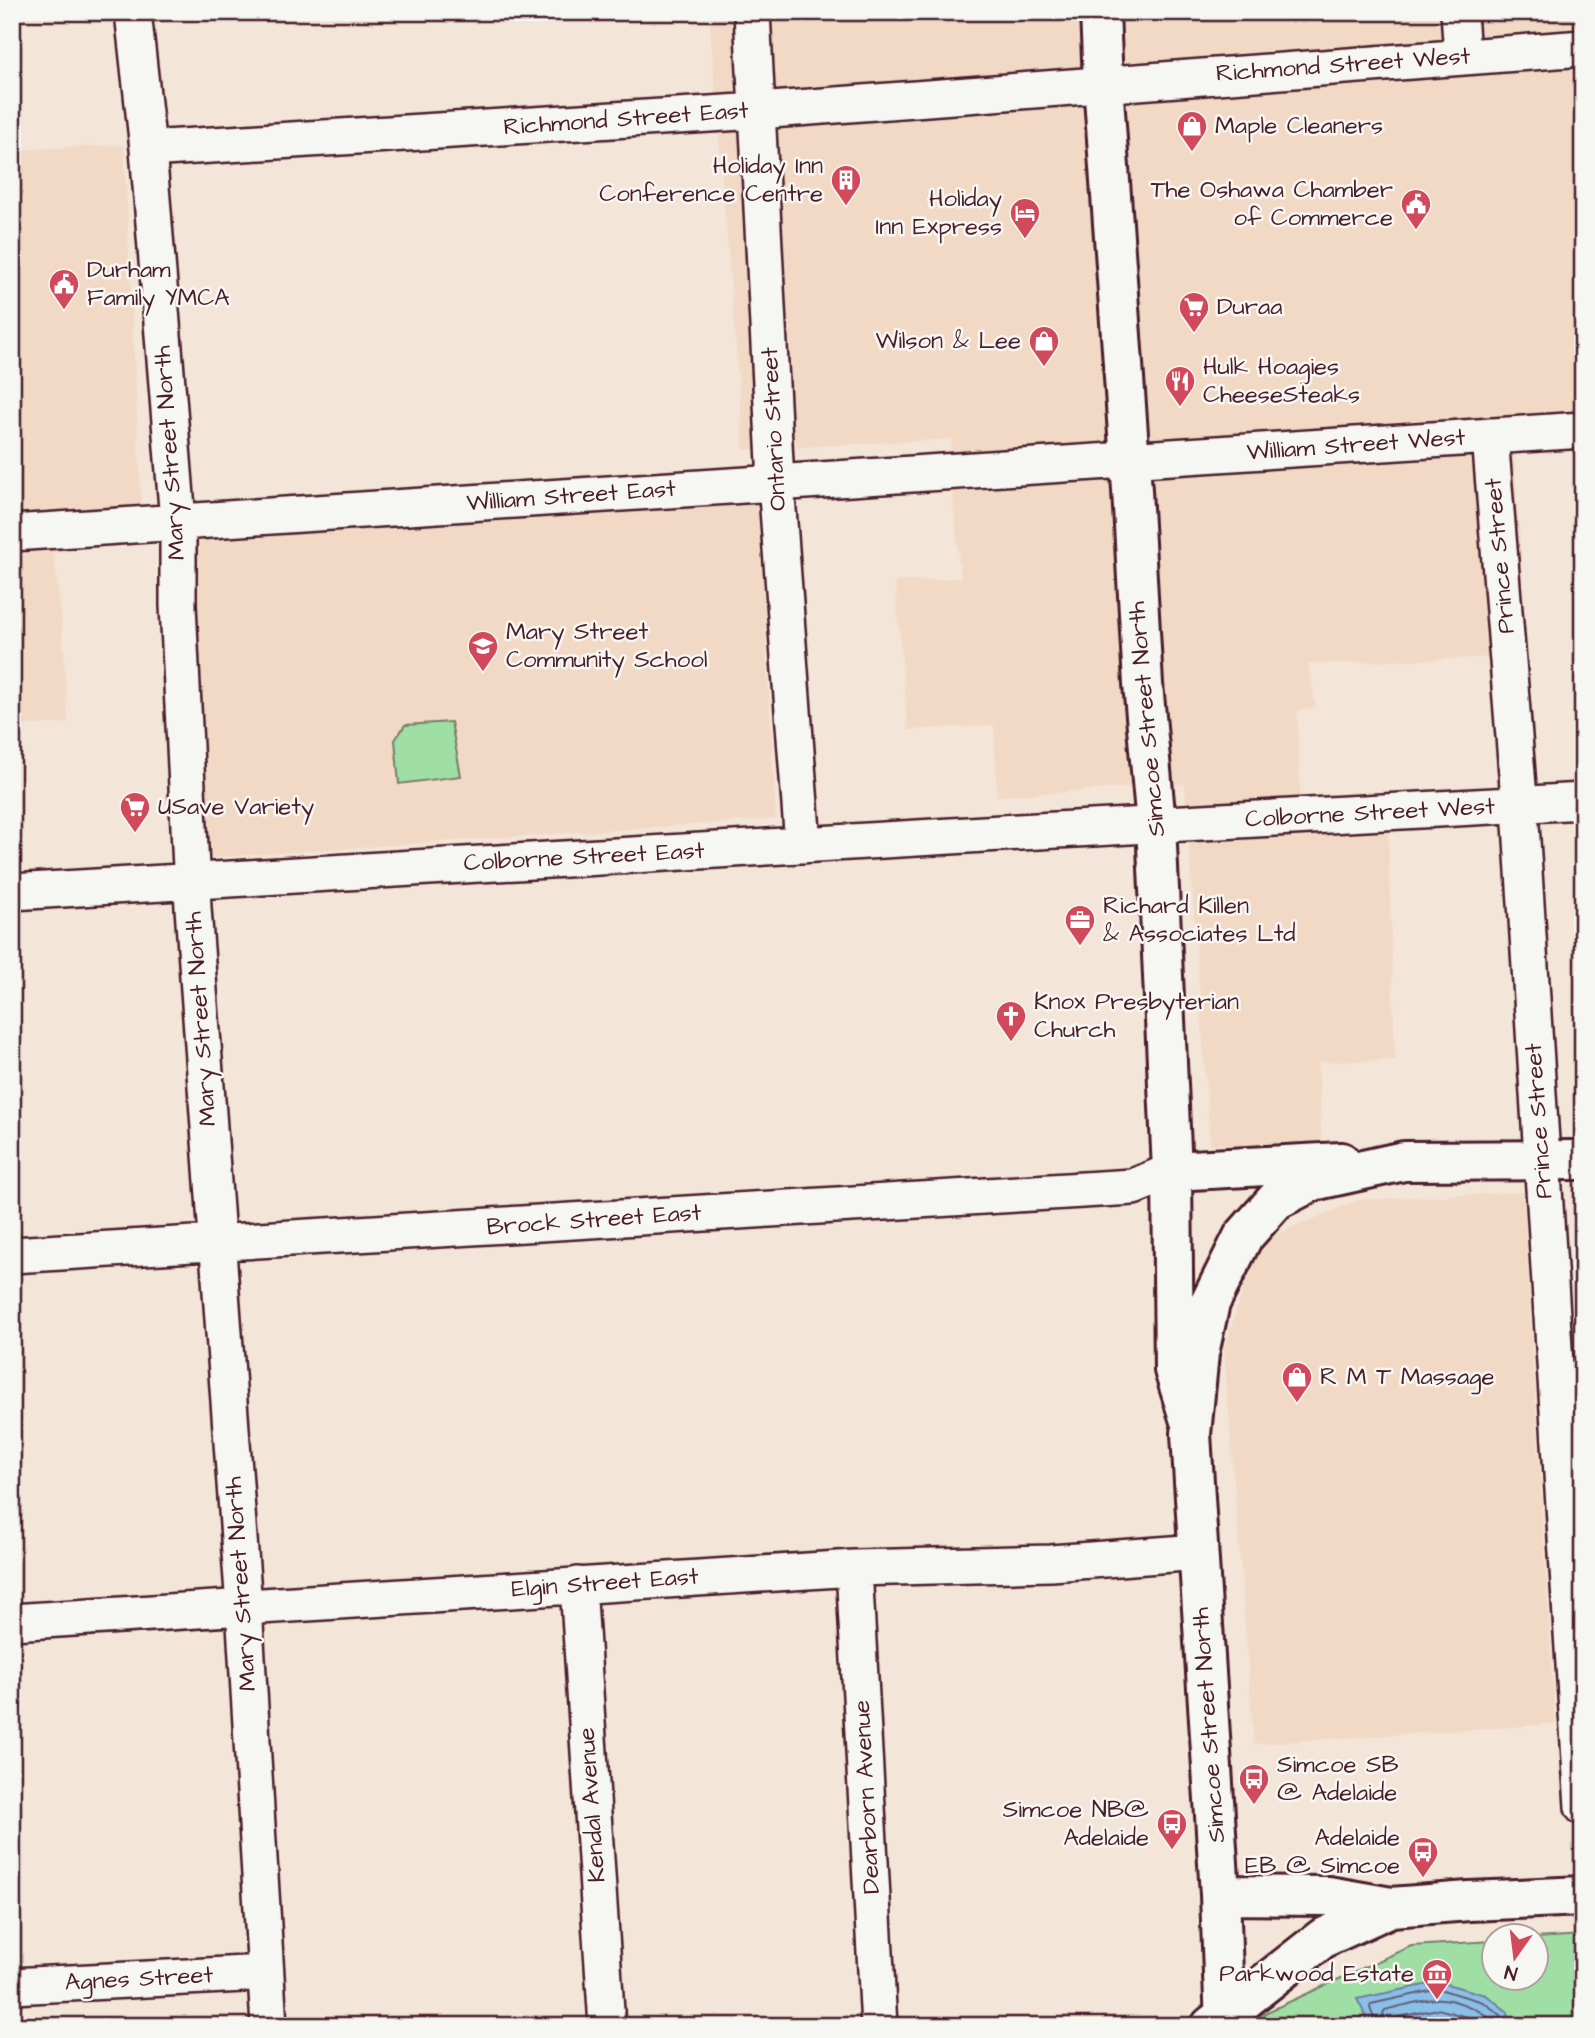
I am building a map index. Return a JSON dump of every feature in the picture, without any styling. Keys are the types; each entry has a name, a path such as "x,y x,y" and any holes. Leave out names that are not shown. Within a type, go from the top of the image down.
{"main road":[{"name":"Simcoe Street North","path":"1100,12 1143,684 1156,824 1172,1171 1174,1370 1191,1424"},
{"path":"1172,1171 1312,1161 1583,1160"},
{"name":"Simcoe Street North","path":"1220,2022 1220,1895 1191,1424 1199,1353 1210,1303 1243,1237 1276,1200 1312,1181 1404,1161"},
{"path":"1220,1895 1328,1896 1391,1908 1469,1901 1583,1896"},
{"path":"1220,2022 1323,1938 1391,1908"}],"street":[{"name":"Mary Street North","path":"133,12 148,149 178,521 178,605 192,880 244,1607 269,2026"},
{"name":"Ontario Street","path":"752,12 776,482 803,845"},
{"path":"1459,12 1462,56"},
{"name":"Richmond Street West","path":"1103,83 1583,48"},
{"name":"Richmond Street East","path":"148,149 758,111 1103,83"},
{"name":"William Street West","path":"1130,460 1583,430"},
{"name":"Prince Street","path":"1490,436 1520,805 1541,1162 1575,1527 1583,1807"},
{"name":"William Street East","path":"12,533 1130,460"},
{"name":"Colborne Street West","path":"1156,824 1583,801"},
{"name":"Colborne Street East","path":"12,892 1156,824"},
{"name":"Brock Street East","path":"12,1255 1133,1187 1172,1171"},
{"name":"Elgin Street East","path":"12,1622 854,1568 1051,1563 1199,1552"},
{"name":"Dearborn Avenue","path":"854,1568 879,2026"},
{"name":"Kendal Avenue","path":"578,1585 607,2026"},
{"name":"Agnes Street","path":"12,1986 265,1973"}],"shaded area":[{"path":"709,12 1583,12 1583,449 1514,453 1527,656 1308,664 1316,707 1297,711 1302,835 1388,830 1395,1060 1318,1062 1322,1150 1210,1144 1185,784 997,796 994,725 908,730 895,582 961,578 950,471 952,439 744,450"},
{"path":"124,145 143,540 53,553 61,611 68,723 12,726 12,150"},
{"name":"Mary Street Community School","path":"758,493 776,819 205,858 194,527"},
{"path":"1523,1192 1555,1724 1254,1744 1224,1349 1258,1242 1359,1200"}],"green space":[{"path":"451,722 461,776 399,784 395,740 405,725"},
{"name":"Parkwood Estate","path":"1583,1935 1583,2026 1243,2026 1243,2023 1411,1946 1480,1942 1480,1993 1550,1993 1550,1937"}],"water":[{"path":"1439,1982 1486,1995 1508,2012 1510,2026 1371,2026 1357,1999"}],"place":[{"name":"Maple Cleaners","path":"1192,153"},
{"name":"Holiday Inn Conference Centre","path":"846,207"},
{"name":"The Oshawa Chamber of Commerce","path":"1416,231"},
{"name":"Holiday Inn Express","path":"1025,240"},
{"name":"Durham Family YMCA","path":"64,311"},
{"name":"Duraa","path":"1194,334"},
{"name":"Wilson & Lee","path":"1044,368"},
{"name":"Hulk Hoagies CheeseSteaks","path":"1180,408"},
{"name":"Mary Street Community School","path":"483,673"},
{"name":"USave Variety","path":"135,834"},
{"name":"Richard Killen & Associates Ltd","path":"1080,947"},
{"name":"Knox Presbyterian Church","path":"1011,1043"},
{"name":"R M T Massage","path":"1297,1404"},
{"name":"Simcoe SB @ Adelaide","path":"1254,1806"},
{"name":"Simcoe NB@ Adelaide","path":"1172,1851"},
{"name":"Adelaide EB @ Simcoe","path":"1423,1879"},
{"name":"Parkwood Estate","path":"1437,2001"}]}
